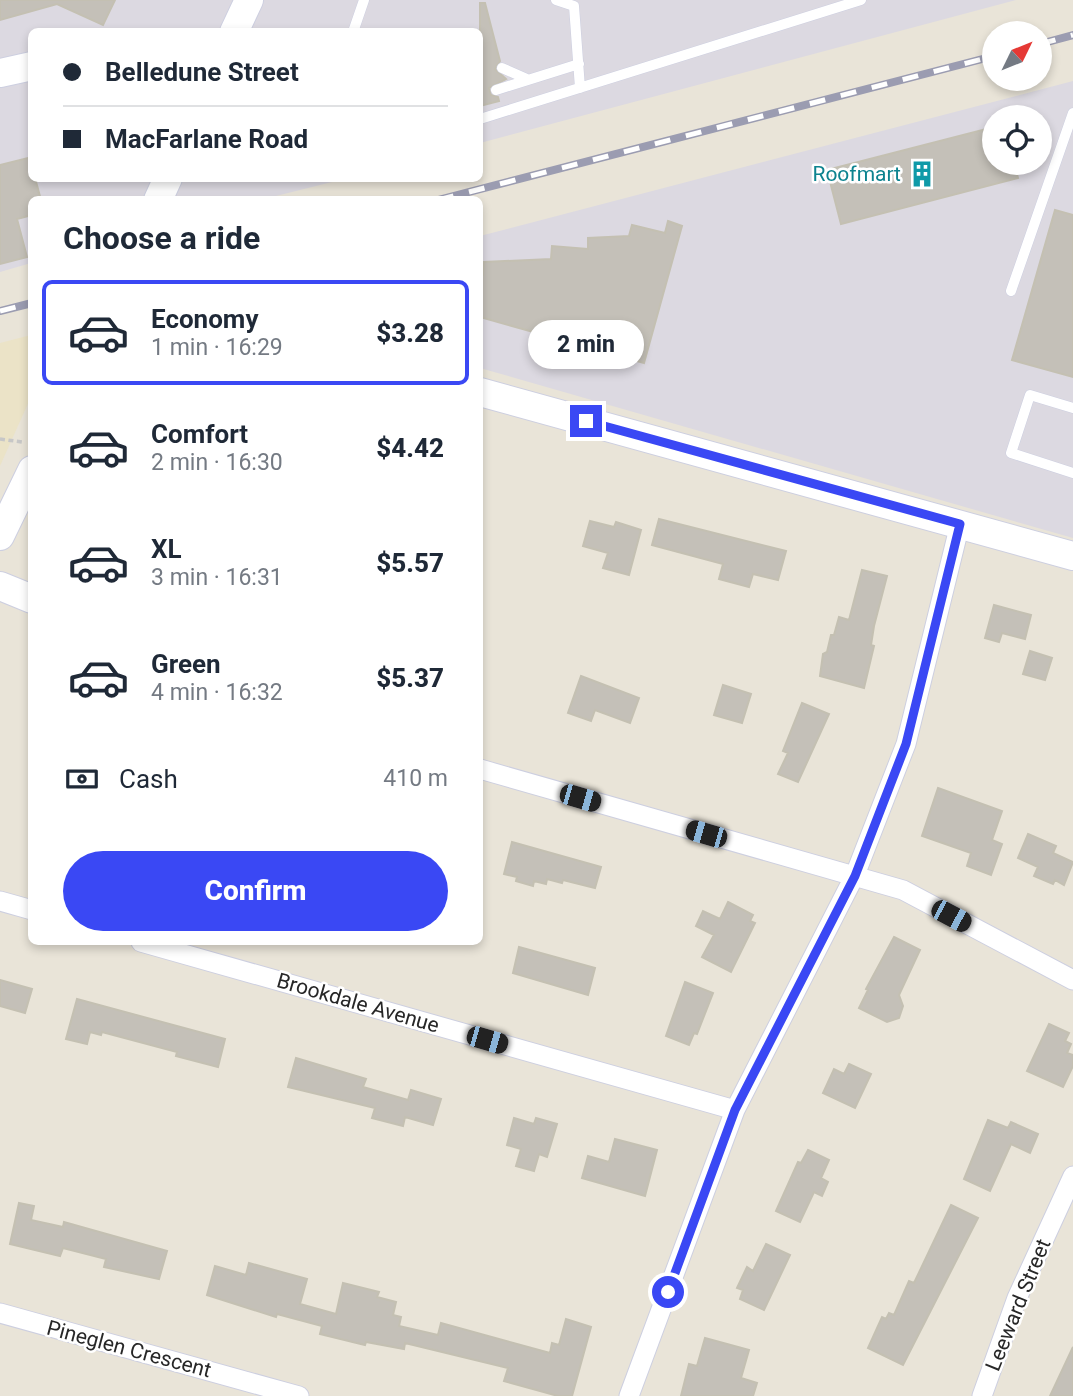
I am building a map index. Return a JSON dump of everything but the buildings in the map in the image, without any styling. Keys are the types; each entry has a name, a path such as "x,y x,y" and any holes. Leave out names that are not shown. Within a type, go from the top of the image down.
{"street":[{"path":"236,28 249,0"},
{"path":"0,73 28,67"},
{"path":"483,393 1073,555"},
{"path":"0,536 28,478"},
{"path":"629,1396 735,1110 855,876 906,744 960,524"},
{"path":"0,586 28,596"},
{"path":"483,770 903,890 1073,981"},
{"path":"0,901 28,909"},
{"name":"Brookdale Avenue","path":"152,945 735,1110"},
{"name":"Leeward Street","path":"982,1396 1017,1298 1073,1176"},
{"name":"Pineglen Crescent","path":"0,1314 299,1396"}],"lane":[{"path":"354,28 365,0"},
{"path":"556,0 574,6 580,88"},
{"path":"483,118 861,0"},
{"path":"496,90 579,64"},
{"path":"502,68 527,79"},
{"path":"1011,291 1073,113"},
{"path":"1073,408 1030,395 1012,453 1073,473"}],"path":[{"path":"0,439 22,442"}],"shaded area":[{"path":"0,0 1016,0 483,142 483,28 28,28 28,182 332,182 276,196 28,196 28,264 0,272"},
{"path":"1073,81 1073,538 483,369 483,235 1035,91 1052,91 1052,86"},
{"path":"28,336 28,404 0,466 0,343"}],"railway":[{"path":"1052,41 1073,35"},
{"path":"453,196 982,59"},
{"path":"0,311 28,304"}],"place":[{"name":"Roofmart","path":"922,174"}],"route":[{"path":"586,421 960,524 906,744 855,876 735,1110 668,1292"}]}
